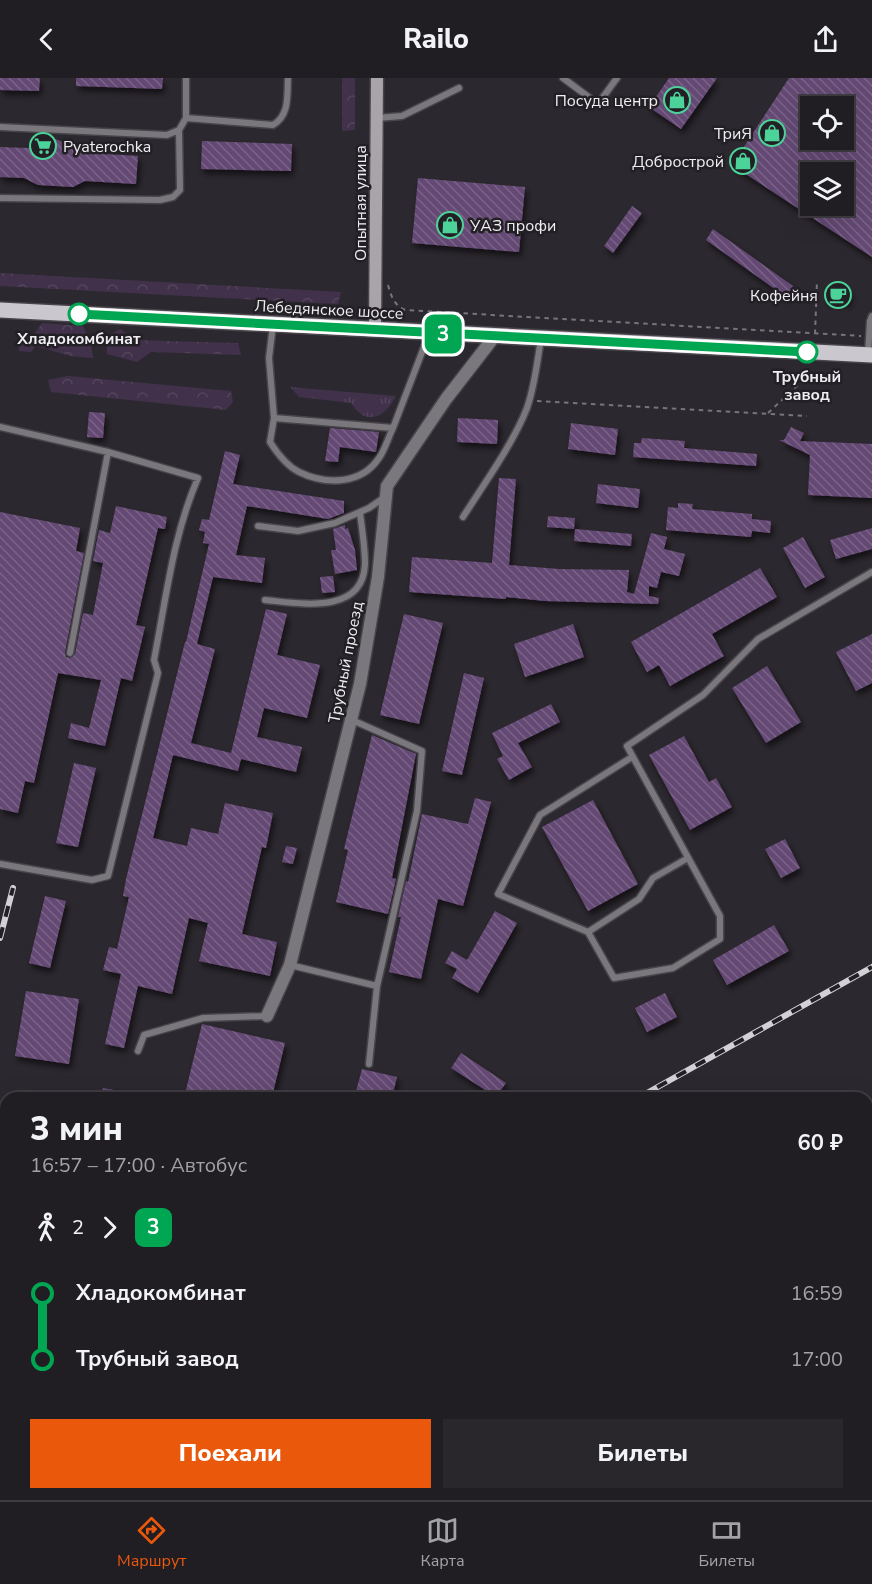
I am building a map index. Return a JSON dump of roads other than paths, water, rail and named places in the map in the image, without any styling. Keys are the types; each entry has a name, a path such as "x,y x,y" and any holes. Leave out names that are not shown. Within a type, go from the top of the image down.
{"main road":[{"name":"Лебедянское шоссе","path":"0,310 870,355"}],"street":[{"name":"Опытная улица","path":"375,329 377,78"},
{"name":"Трубный проезд","path":"267,1016 290,965 360,684 378,577 387,486 446,399 494,337"}],"lane":[{"path":"0,198 160,200 173,197 180,190 179,130 186,118 186,78"},
{"path":"186,118 273,125 281,120 286,109 288,78"},
{"path":"563,78 598,104 617,78"},
{"path":"376,118 402,116 459,88"},
{"path":"0,127 167,135 179,130"},
{"path":"870,355 869,336 872,316"},
{"path":"273,324 269,358 274,418 270,442 279,455 299,472 330,481 349,480 365,472 379,459 429,333"},
{"path":"463,517 498,462 526,409 535,378 540,339"},
{"path":"274,418 393,428"},
{"path":"0,427 108,452 198,478 180,529 154,660 158,673 108,876 92,880 0,864"},
{"path":"70,653 108,452"},
{"path":"258,526 298,531 334,523 360,513 386,496"},
{"path":"265,600 312,605 333,602 352,593 360,581 365,566 360,513"},
{"path":"632,756 540,815 498,894 588,932 614,978 673,968 720,939 720,916 627,746 703,695 758,639 872,572"},
{"path":"351,719 422,751 417,811 377,986 369,1064"},
{"path":"588,932 639,898 653,878 688,858"},
{"path":"290,965 377,986"},
{"path":"138,1051 144,1035 203,1018 267,1016"}],"railway":[{"path":"0,938 13,888"},
{"path":"649,1092 872,967"}],"place":[{"name":"Посуда центр","path":"677,100"},
{"name":"ТриЯ","path":"772,133"},
{"name":"Pyaterochka","path":"43,146"},
{"name":"Добрострой","path":"743,161"},
{"name":"УАЗ профи","path":"450,225"},
{"name":"Кофейня","path":"838,295"},
{"name":"Хладокомбинат","path":"79,314"},
{"name":"Трубный завод","path":"807,352"}]}
